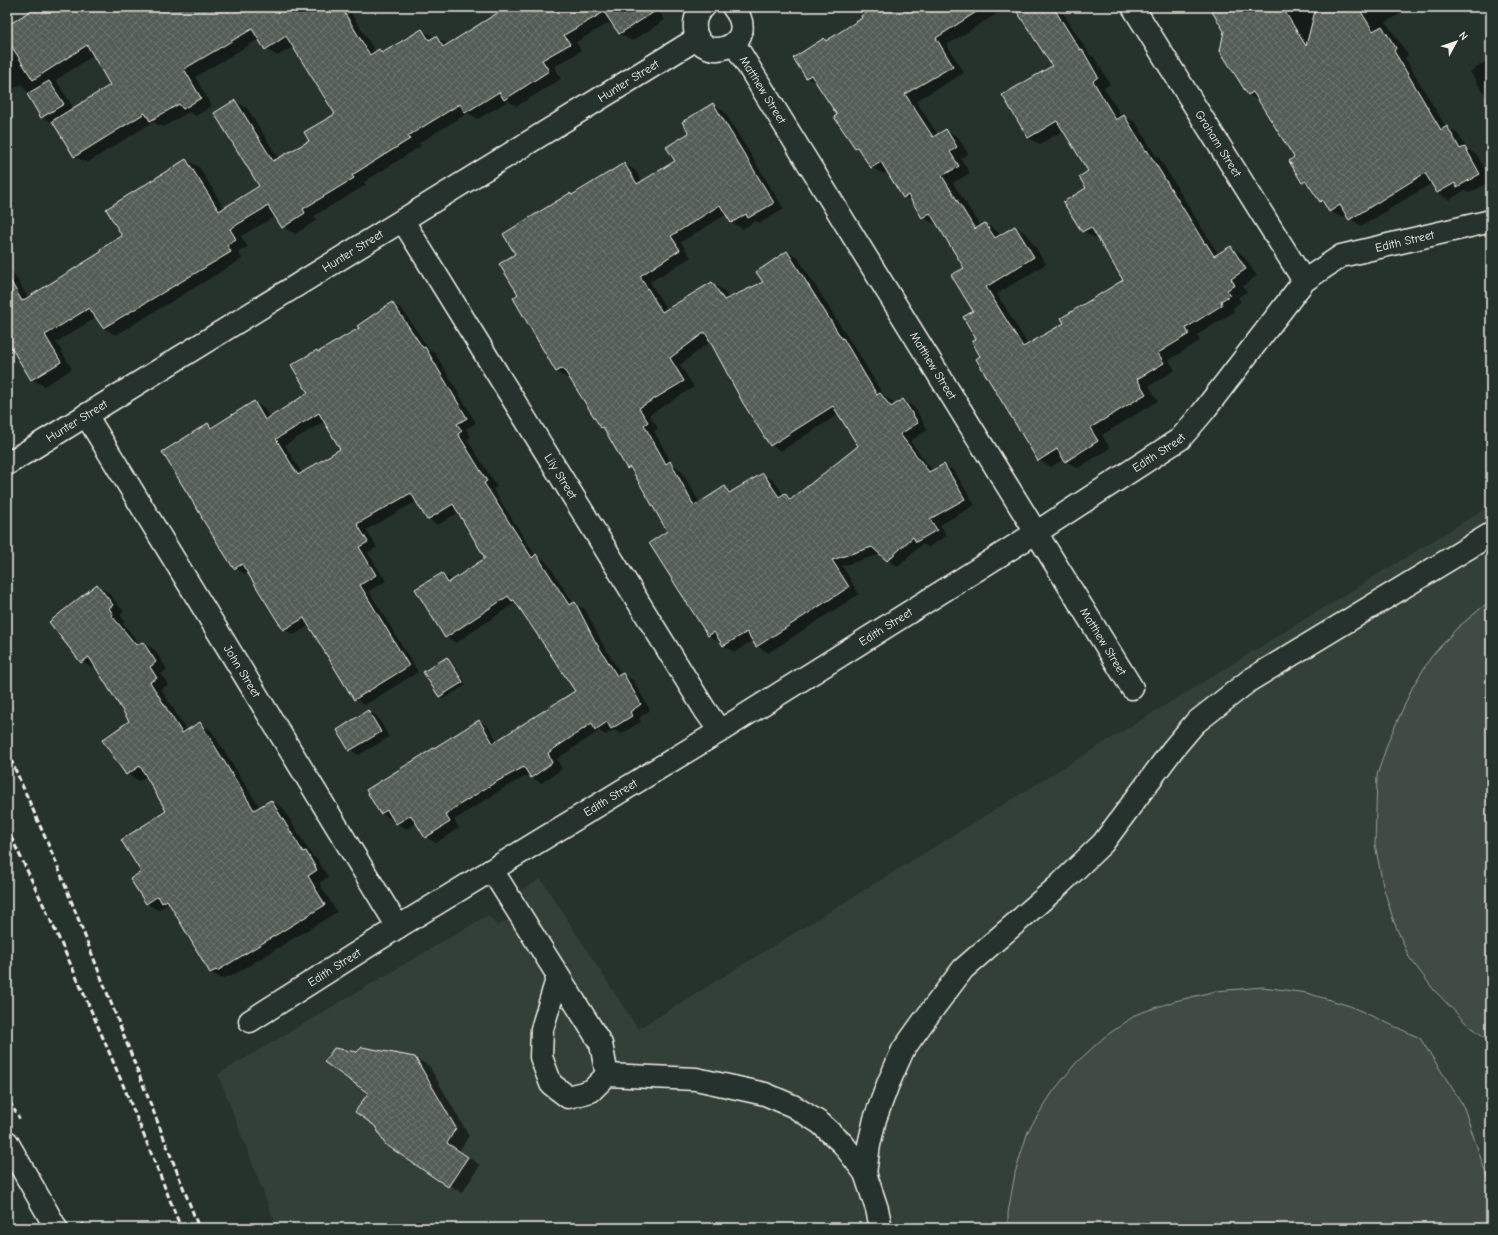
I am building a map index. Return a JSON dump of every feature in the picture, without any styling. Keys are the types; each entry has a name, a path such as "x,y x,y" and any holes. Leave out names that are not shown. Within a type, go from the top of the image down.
{"street":[{"path":"704,7 697,15 694,23 695,31 698,38 704,45 719,49 727,48 739,38 742,22 741,9"},
{"name":"Graham Street","path":"1133,7 1304,280"},
{"name":"Hunter Street","path":"7,464 698,38"},
{"name":"Matthew Street","path":"734,43 1132,688"},
{"name":"Lily Street","path":"403,221 701,703 720,731"},
{"name":"Edith Street","path":"250,1021 398,927 720,731 1036,532 1180,439 1203,412 1304,280 1341,256 1491,221"},
{"name":"John Street","path":"86,416 398,927"},
{"path":"865,1173 875,1119 888,1084 902,1050 922,1022 963,969 1056,888 1103,843 1173,749 1195,723 1250,680 1491,534"},
{"path":"492,870 601,1044 607,1075"},
{"path":"558,976 542,1029 541,1057 552,1084 568,1097 591,1091 607,1075 696,1079 764,1094 793,1106 820,1123 843,1144 865,1173 881,1228"},
{"path":"7,1142 14,1172 56,1228"}],"shaded area":[{"path":"1491,505 1491,1228 277,1228 218,1074 488,915 497,926 519,914 529,907 521,890 541,879 638,1029"},
{"path":"1491,600 1491,1042 1467,1024 1434,990 1409,957 1394,922 1383,886 1375,844 1377,775 1388,742 1413,686 1431,657 1457,628"},
{"path":"1263,987 1307,993 1350,1006 1420,1038 1463,1105 1491,1189 1491,1228 1008,1228 1008,1213 1015,1173 1028,1131 1052,1093 1075,1064 1103,1038 1137,1014 1175,1001 1216,991"}],"building":[{"path":"36,7 341,7 370,55 379,49 382,53 422,29 429,40 436,36 443,47 507,7 662,7 619,34 604,12 564,35 570,44 542,60 549,71 504,100 499,92 465,113 460,104 408,136 410,139 352,175 354,178 303,209 305,213 282,228 268,206 230,229 236,239 227,245 231,252 103,328 89,308 45,335 61,362 31,380 7,341 7,275 22,301 101,252 100,249 122,236 106,209 186,159 219,211 259,186 214,113 235,100 273,161 309,141 304,132 335,114 286,36 265,50 252,29 184,69 201,98 183,109 179,104 150,121 145,113 74,157 52,121 110,85 87,45 33,80 7,39 7,26"},
{"path":"875,7 984,7 936,38 953,66 905,94 933,137 946,129 957,147 950,152 959,166 942,176 975,229 985,223 995,238 1015,226 1034,257 986,287 1023,347 1064,323 1061,318 1123,280 1091,227 1082,232 1063,202 1086,188 1079,177 1088,171 1057,121 1028,138 1002,95 1052,66 1014,7 1053,7 1080,50 1082,49 1098,77 1093,81 1116,120 1124,115 1205,244 1206,243 1214,256 1231,246 1246,269 1231,279 1235,285 1227,290 1230,295 1221,301 1222,305 1186,328 1189,334 1158,353 1164,363 1137,379 1146,394 1090,428 1098,441 1065,462 1057,449 1038,461 976,359 980,356 972,342 976,339 963,317 973,311 951,275 964,268 930,213 922,218 908,195 903,198 881,162 871,168 857,147 855,148 834,117 837,115 811,75 806,78 793,58 824,38 826,41 862,18 861,16"},
{"path":"1209,7 1282,7 1306,46 1316,7 1358,7 1373,31 1382,26 1396,48 1394,51 1441,130 1447,126 1460,149 1465,147 1480,174 1457,187 1455,183 1437,193 1425,173 1349,220 1340,205 1329,212 1322,200 1320,202 1306,181 1302,183 1289,161 1294,157 1253,92 1248,95 1220,51 1224,31"},
{"path":"49,81 64,104 41,118 27,94"},
{"path":"713,103 774,203 748,218 746,214 731,223 720,205 671,236 680,250 640,276 662,312 712,282 724,300 763,282 756,272 787,251 842,339 843,338 877,395 880,393 891,407 903,399 918,423 900,434 929,472 944,464 965,499 930,519 937,530 916,542 913,537 887,561 872,547 832,560 849,587 756,647 747,632 723,646 714,632 708,636 649,543 667,531 630,467 627,469 603,427 601,428 563,368 556,372 513,298 518,294 499,264 515,254 503,234 570,193 572,195 624,163 637,184 675,161 666,147 689,133 682,122","holes":["705,332 743,403 770,446 833,406 858,446 790,500 785,493 779,497 763,473 729,493 725,486 694,506 670,461 666,464 644,425 648,422 639,408 684,381 670,358"]},
{"path":"392,302 423,348 425,347 467,418 457,424 462,431 458,434 487,481 484,483 532,558 536,554 569,605 575,602 595,641 617,676 623,673 641,704 630,712 632,716 611,729 607,722 595,730 592,723 548,753 552,763 531,778 524,767 494,783 445,814 450,822 425,838 411,815 396,824 387,810 380,814 366,790 479,720 493,743 575,691 514,600 512,601 508,596 445,638 415,589 442,573 448,583 485,558 453,504 427,520 411,493 357,524 368,542 359,547 376,575 360,585 409,666 354,700 304,618 283,630 242,564 234,569 162,452 208,423 211,428 254,401 265,420 308,393 291,365 317,350 318,352 359,328 357,326","holes":["319,413 340,449 298,475 276,439"]},
{"path":"97,584 113,605 109,608 113,614 112,616 136,645 143,642 156,662 150,667 157,678 150,682 182,733 200,722 254,810 271,800 303,852 306,851 317,870 308,876 325,905 217,971 216,970 210,973 167,900 162,903 158,896 146,904 130,879 141,872 121,840 166,811 140,766 126,775 102,740 129,721 89,657 81,663 49,622"},
{"path":"447,657 463,682 439,697 423,672"},
{"path":"368,710 381,732 349,751 337,730"},
{"path":"362,1047 415,1057 456,1128 447,1143 468,1157 448,1187 385,1144 375,1126 355,1112 368,1093 324,1062 334,1048 357,1052"}],"railway":[{"path":"7,751 56,862 199,1228"},
{"path":"7,829 54,927 98,1027 181,1228"}]}
